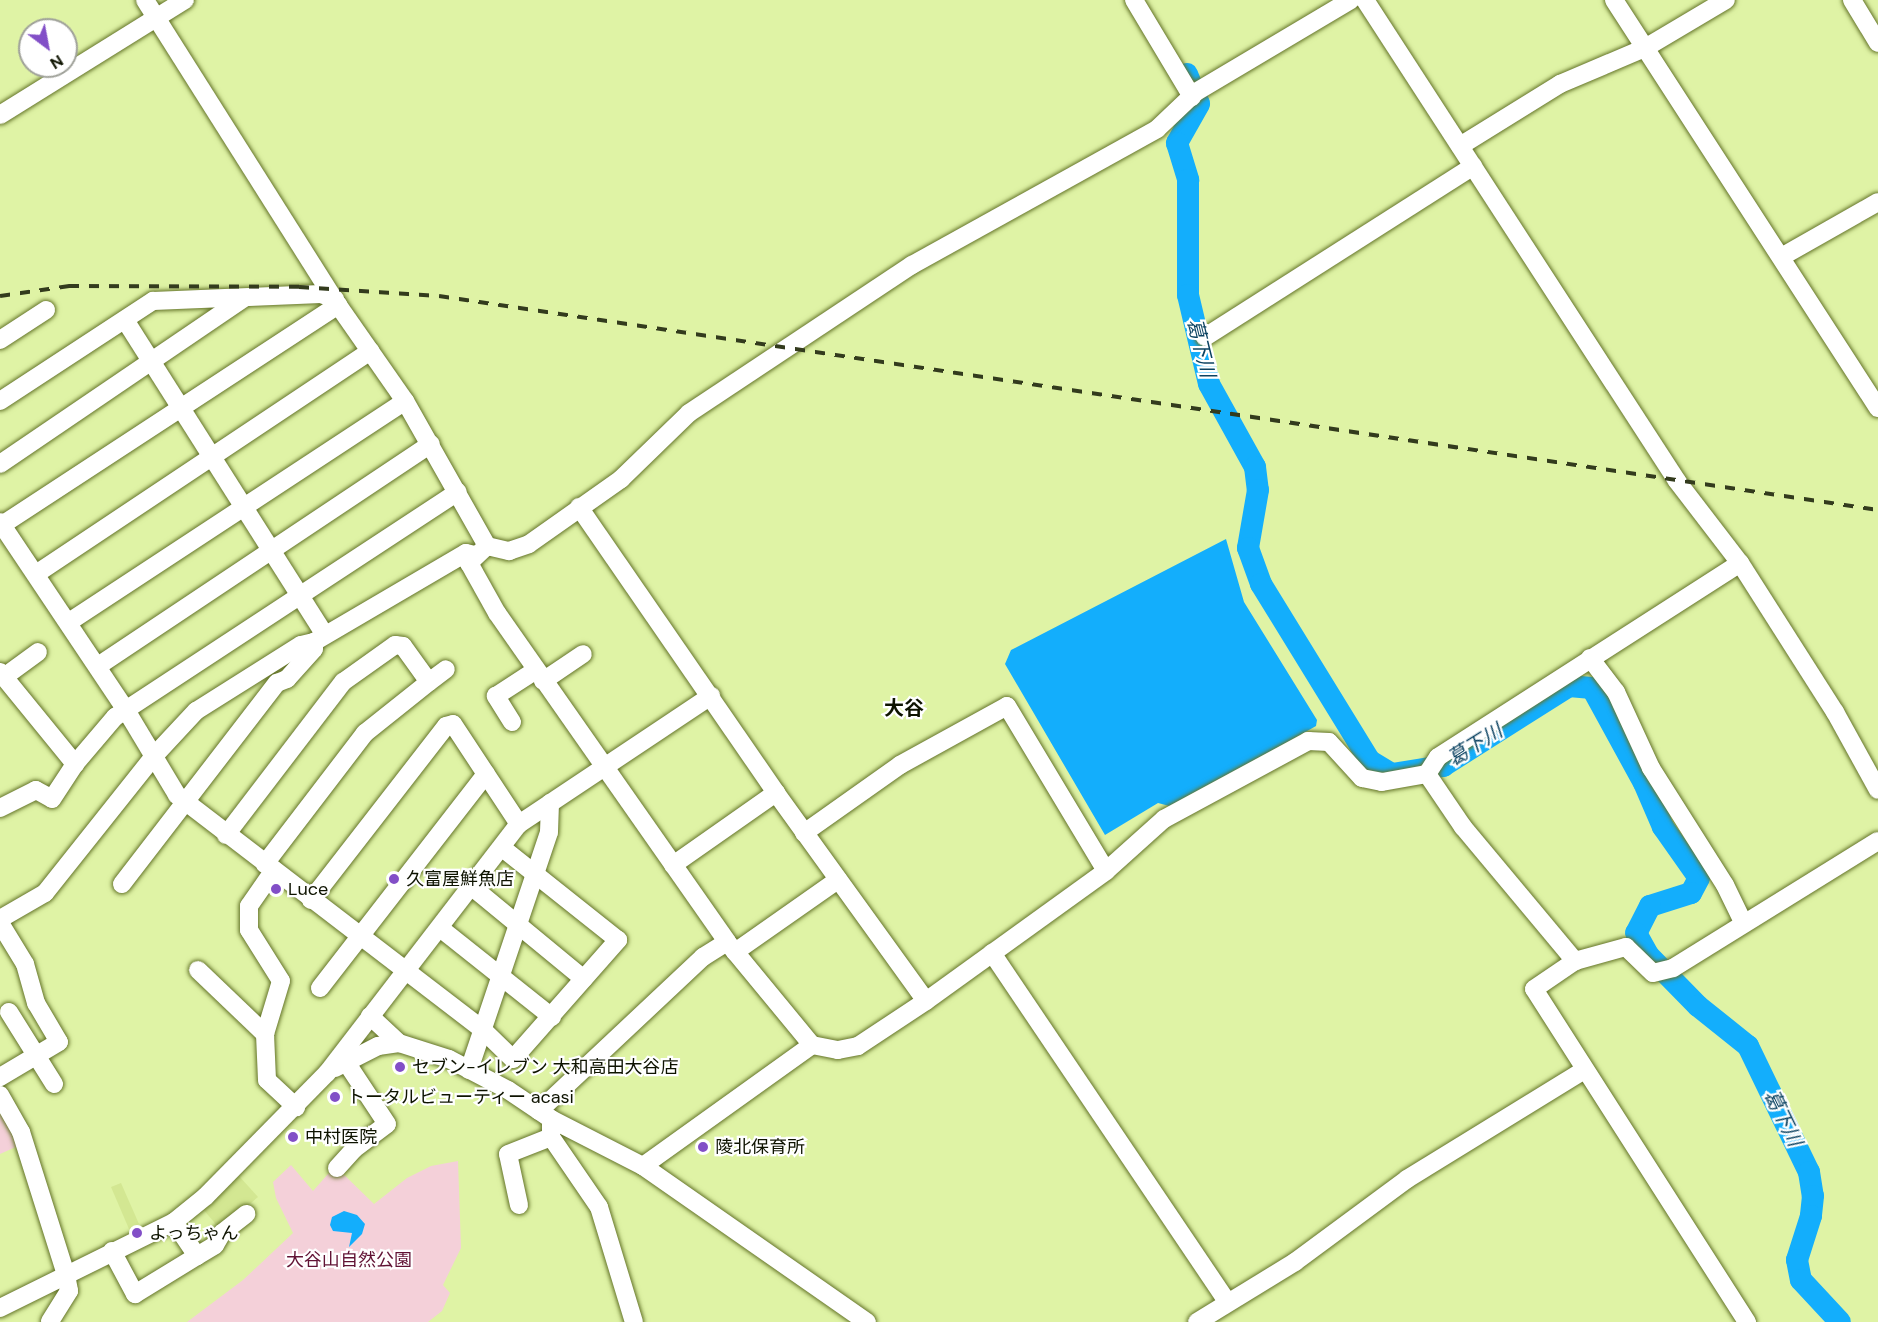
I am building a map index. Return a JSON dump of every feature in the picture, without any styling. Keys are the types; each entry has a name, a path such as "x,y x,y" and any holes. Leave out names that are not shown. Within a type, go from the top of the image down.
{"street":[{"path":"145,0 337,302 405,401 458,492 481,550"},
{"path":"0,115 185,0"},
{"path":"1134,0 1192,97"},
{"path":"0,1077 58,1042 36,1003 25,964 0,921 45,893 154,756 196,711 301,645 319,638 466,553 481,550 508,551 529,544 621,479 689,413 912,265 1157,129 1192,97 1351,0"},
{"path":"1365,0 1677,481 1740,563 1835,712 1878,790"},
{"path":"1614,0 1783,256 1878,408"},
{"path":"1461,146 1560,84 1645,48 1726,0"},
{"path":"1852,0 1878,43"},
{"path":"1205,337 1473,166"},
{"path":"1783,256 1878,202"},
{"path":"0,401 153,301 321,294 337,302"},
{"path":"0,464 245,298"},
{"path":"337,302 1,523 98,666 177,795 404,973 482,1029 513,1059 618,940 501,847"},
{"path":"0,340 46,310"},
{"path":"122,884 277,683 287,679 314,649 319,638 299,596 271,549 125,320"},
{"path":"36,574 371,351"},
{"path":"69,622 405,401"},
{"path":"98,666 431,444"},
{"path":"0,808 36,790 52,799 75,764 126,710 458,492"},
{"path":"579,507 804,833 926,1001"},
{"path":"481,550 469,563 471,572 540,675 731,947 812,1045 838,1050 858,1046 926,1001 1106,871 1164,819 1308,741 1329,742 1362,778 1382,782 1427,774 1438,757 1740,563"},
{"path":"226,835 343,682 395,645 403,646 429,682"},
{"path":"38,652 2,674 75,764"},
{"path":"512,722 496,696 583,654"},
{"path":"1590,658 1616,692 1651,768 1725,885 1743,922"},
{"path":"296,1107 267,1080 265,1034 281,981 249,930 249,906 269,867 365,733 446,669"},
{"path":"0,1308 174,1222 206,1196 327,1073 519,824 711,696"},
{"path":"804,833 900,765 1008,706 1106,871"},
{"path":"311,900 446,726 453,724 519,824"},
{"path":"320,988 486,774"},
{"path":"1427,774 1463,827 1575,961"},
{"path":"673,865 776,793"},
{"path":"469,1070 549,832 550,803"},
{"path":"1747,1322 1534,994 1534,989 1575,961 1626,947 1653,973 1672,968 1743,922 1878,841"},
{"path":"519,1205 508,1154 547,1122 703,957 731,947 838,880"},
{"path":"471,886 584,979"},
{"path":"440,927 552,1017"},
{"path":"992,953 1227,1302"},
{"path":"198,970 265,1034"},
{"path":"9,1012 54,1084"},
{"path":"370,1016 399,1043 469,1070 547,1122 643,1166 867,1322"},
{"path":"327,1073 378,1046 399,1043"},
{"path":"643,1166 812,1045"},
{"path":"338,1168 354,1149 387,1124 346,1062"},
{"path":"1197,1322 1295,1262 1407,1179 1584,1070"},
{"path":"0,1095 21,1132 66,1275 69,1291 50,1322"},
{"path":"547,1122 599,1207 634,1322"},
{"path":"112,1251 135,1294 215,1245 222,1233 246,1214"},
{"path":"174,1222 197,1256"}],"shaded area":[{"path":"239,1176 258,1197 220,1229 202,1208"},
{"path":"121,1183 139,1224 129,1229 111,1187"}],"green space":[{"path":"0,1106 18,1146 0,1154"},
{"name":"大谷山自然公園","path":"458,1161 461,1248 443,1285 450,1293 442,1311 428,1322 187,1322 243,1280 293,1233 276,1198 273,1182 291,1165 313,1191 335,1166 374,1204 407,1178 431,1166"}],"water":[{"path":"1226,539 1244,602 1317,720 1316,726 1173,807 1158,803 1105,835 1005,664 1011,650"},
{"path":"344,1211 357,1215 365,1224 362,1234 349,1247 352,1233 333,1231 330,1225 332,1217"}],"waterway":[{"name":"葛下川","path":"1187,74 1199,104 1177,143 1188,180 1188,295 1209,384 1255,467 1258,490 1248,548 1261,584 1370,761 1392,774 1443,766 1569,686 1592,688 1644,783 1663,827 1699,878 1691,893 1650,906 1636,933 1648,955 1698,1006 1748,1046 1809,1172 1813,1196 1811,1216 1797,1260 1801,1280 1840,1322"}],"railway":[{"path":"0,296 69,286 299,287 439,296 1878,510"}],"place":[{"name":"久富屋鮮魚店","path":"394,879"},
{"name":"Luce","path":"276,889"},
{"name":"セブン-イレブン 大和高田大谷店","path":"400,1067"},
{"name":"トータルビューティー acasi","path":"335,1097"},
{"name":"中村医院","path":"293,1137"},
{"name":"陵北保育所","path":"703,1147"},
{"name":"よっちゃん","path":"137,1233"}],"district":[{"name":"大谷","path":"904,708"}]}
